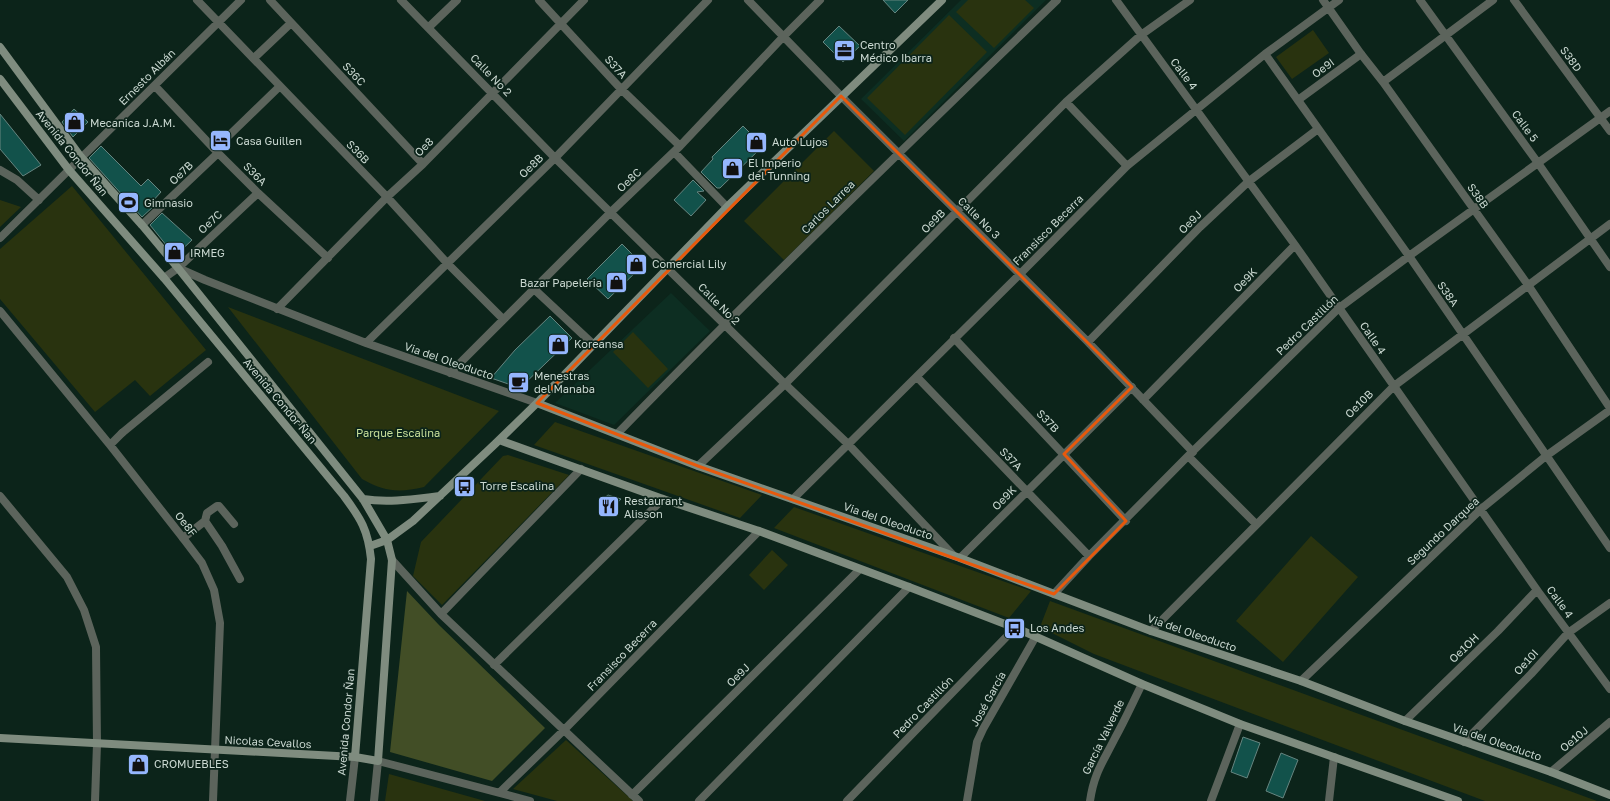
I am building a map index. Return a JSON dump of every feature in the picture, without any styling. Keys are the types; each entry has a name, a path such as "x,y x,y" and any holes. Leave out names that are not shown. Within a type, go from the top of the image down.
{"street":[{"name":"S36B","path":"197,0 387,197 447,263 503,319"},
{"name":"Ernesto Albán","path":"0,238 241,0"},
{"name":"S36C","path":"270,0 423,164"},
{"name":"Calle No 2","path":"402,0 493,92 555,158 848,444 957,557"},
{"path":"429,27 457,0"},
{"name":"S37A","path":"539,0 677,149 728,208"},
{"name":"Oe8","path":"278,308 387,197 423,164 584,0"},
{"name":"Oe8B","path":"366,343 555,158 708,0"},
{"name":"Calle No 3","path":"748,0 841,96 899,152 1132,387 1190,454 1256,524"},
{"name":"Oe8C","path":"450,373 611,212 677,149 820,0"},
{"path":"370,546 387,540 413,521 499,440 594,345 667,268 841,96 942,0"},
{"name":"Carlos Larrea","path":"617,434 724,324 899,152 1057,0"},
{"name":"Calle 4","path":"1116,0 1295,245 1537,590 1610,690"},
{"name":"Oe9B","path":"698,466 785,384 1066,102 1141,35 1190,0"},
{"name":"Fransisco Becerra","path":"793,499 1127,166 1326,4 1338,0"},
{"name":"Calle 5","path":"1420,0 1538,163 1610,267"},
{"path":"1383,82 1493,0"},
{"name":"S38D","path":"1514,0 1610,131"},
{"name":"S38B","path":"1326,4 1528,285 1610,409"},
{"path":"254,58 291,23"},
{"path":"0,47 81,157"},
{"name":"S38A","path":"1265,54 1409,256 1610,548"},
{"name":"Oe9I","path":"1298,100 1361,54"},
{"name":"Avenida Condor Ñan","path":"0,79 69,170 164,278 344,496 366,531 370,546 371,559 350,801"},
{"name":"S36A","path":"155,86 258,193 328,258"},
{"name":"Oe7B","path":"142,225 280,86"},
{"path":"1066,102 1127,166"},
{"name":"Pedro Castillón","path":"1054,594 1089,556 1126,521 1190,454 1339,308 1610,111"},
{"name":"Oe9J","path":"1088,342 1200,227 1248,182 1318,129"},
{"name":"Avenida Condor Ñan","path":"81,157 178,268 363,499 387,540 392,560 374,801"},
{"path":"0,170 17,180 39,200"},
{"name":"Oe7C","path":"178,268 258,193"},
{"name":"Oe10B","path":"1151,631 1394,386 1610,224"},
{"name":"Oe9K","path":"1143,400 1295,245"},
{"path":"164,278 178,268"},
{"name":"Via del Oleoducto","path":"178,268 366,343 537,403 698,466 957,557 1151,631 1301,681 1405,721 1551,772 1610,795"},
{"path":"534,289 594,345"},
{"name":"Oe8F","path":"0,311 110,445 183,538 202,563 214,590 220,623 213,801"},
{"name":"S37B","path":"954,338 1126,521"},
{"path":"110,445 122,433 208,362"},
{"name":"S37A","path":"917,377 1089,556"},
{"name":"Oe9K","path":"957,557 1027,491 1132,387"},
{"name":"Segundo Darquea","path":"1301,681 1481,509 1546,456 1610,409"},
{"path":"499,440 759,531 859,570 909,587 1036,636 1142,684 1240,724 1458,801"},
{"path":"441,614 581,469"},
{"path":"0,496 67,577 84,610 96,647 97,744 95,801"},
{"path":"363,499 376,501 406,500 440,496"},
{"path":"494,665 664,499"},
{"path":"183,538 205,521 207,512 217,506 223,509 234,524"},
{"path":"205,521 222,546 240,579"},
{"name":"Fransisco Becerra","path":"500,792 563,731 759,531"},
{"path":"392,560 441,614 563,731 639,801"},
{"name":"Oe9J","path":"632,795 859,570"},
{"path":"699,801 909,587"},
{"name":"Oe1OH","path":"1405,721 1498,631 1537,590"},
{"name":"Oe10I","path":"1464,742 1531,674 1568,633 1610,603"},
{"name":"Pedro Castillón","path":"847,801 1015,628"},
{"name":"José García","path":"967,801 977,742 983,728 1036,636"},
{"name":"García Valverde","path":"1090,801 1093,781 1100,765 1142,684"},
{"name":"Oe10J","path":"1551,772 1610,722"},
{"path":"1211,801 1240,724"},
{"name":"Nicolas Cevallos","path":"0,738 355,757 378,761 530,801"},
{"path":"1329,801 1334,757"}],"highlighted area":[{"path":"841,96 1132,387 1064,454 1126,521 1054,594 698,466 537,403"}],"shaded area":[{"path":"961,0 1046,0 904,141 861,99"},
{"path":"671,293 710,331 614,425 555,403"},
{"path":"407,591 439,625 545,728 492,781 390,752"}],"green space":[{"path":"968,0 1025,0 1034,8 994,48 956,12"},
{"path":"949,15 987,52 905,135 867,98"},
{"path":"1313,30 1329,53 1292,79 1276,57"},
{"path":"834,131 874,171 784,260 744,221"},
{"path":"72,186 206,350 150,396 135,380 95,412 0,299 0,249"},
{"path":"0,200 21,207 0,227"},
{"name":"Parque Escalina","path":"228,307 499,411 424,487 399,491 378,487 362,479"},
{"path":"633,332 668,369 648,388 613,352"},
{"path":"555,422 762,495 740,518 534,445"},
{"path":"508,455 569,475 442,605 413,576 421,542 503,456"},
{"path":"794,507 1031,591 1009,618 774,528"},
{"path":"1311,536 1358,577 1283,662 1236,621"},
{"path":"772,550 788,565 764,590 749,575"},
{"path":"1050,601 1597,801 1485,801 1094,654 1040,627"},
{"path":"566,740 633,801 557,801 513,789"},
{"path":"389,774 485,801 385,801"}],"building":[{"path":"883,0 908,0 895,13"},
{"path":"839,26 860,46 843,62 823,42"},
{"name":"Mecanica J.A.M.","path":"74,109 88,122 73,137 62,122"},
{"path":"0,114 41,165 23,176 0,149"},
{"path":"743,126 763,146 720,188 717,188 701,172 713,159 712,157"},
{"path":"101,146 141,186 148,179 161,192 151,203 154,206 142,217 89,158"},
{"path":"693,180 704,191 697,192 706,200 691,216 674,200"},
{"path":"162,213 192,240 175,256 150,225"},
{"path":"622,244 641,263 640,268 608,299 587,279"},
{"path":"550,316 572,338 520,388 491,378 515,350"},
{"name":"Restaurant Alisson","path":"608,495 621,499 609,512 599,502"},
{"path":"1243,737 1260,743 1247,778 1231,772"},
{"path":"1281,753 1298,760 1283,798 1266,791"}],"place":[{"name":"Centro Médico Ibarra","path":"845,51"},
{"name":"Mecanica J.A.M.","path":"74,123"},
{"name":"Casa Guillen","path":"221,141"},
{"name":"Auto Lujos","path":"757,142"},
{"name":"El Imperio del Tunning","path":"732,169"},
{"name":"Gimnasio","path":"129,203"},
{"name":"IRMEG","path":"175,253"},
{"name":"Comercial Lily","path":"637,264"},
{"name":"Bazar Papeleria","path":"617,283"},
{"name":"Koreansa","path":"559,344"},
{"name":"Menestras del Manaba","path":"519,382"},
{"name":"Torre Escalina","path":"464,486"},
{"name":"Restaurant Alisson","path":"609,507"},
{"name":"Los Andes","path":"1015,628"},
{"name":"CROMUEBLES","path":"138,764"}]}
